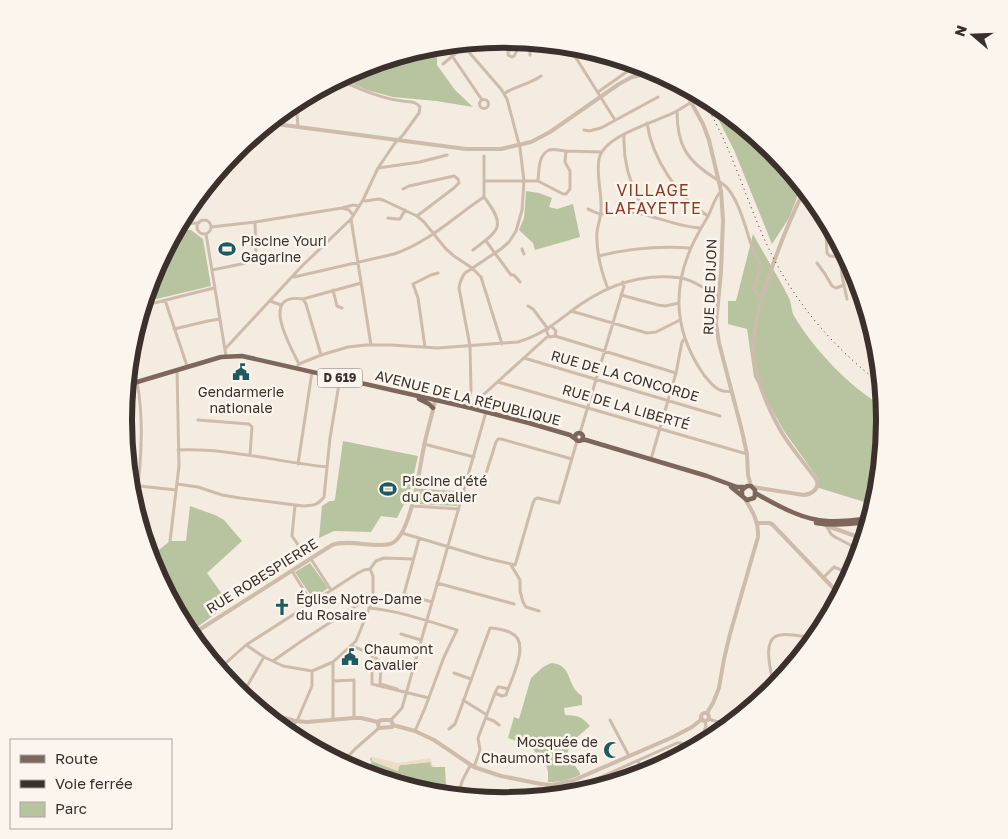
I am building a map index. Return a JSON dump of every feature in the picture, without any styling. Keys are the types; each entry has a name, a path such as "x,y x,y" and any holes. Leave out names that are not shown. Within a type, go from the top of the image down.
{"main road":[{"name":"AVENUE DE LA RÉPUBLIQUE","path":"134,383 186,366 226,356 242,356 298,366 312,372 529,423 737,487 745,487"},
{"path":"414,396 433,408"},
{"name":"AVENUE DE LA RÉPUBLIQUE","path":"724,482 743,497"},
{"path":"754,492 749,500 743,497 742,492 745,487 754,492 797,517 809,521 826,525 861,523"},
{"path":"754,492 772,496 799,515 809,518 826,522 862,519"}],"street":[{"path":"530,48 530,55"},
{"path":"467,50 505,94 519,145 524,181 522,210 516,231 509,242 496,254 472,268 461,278 459,288 470,346 471,390 469,408"},
{"path":"443,64 458,51"},
{"path":"449,52 482,100"},
{"path":"572,54 615,120"},
{"path":"598,92 630,69"},
{"name":"RUE DE DIJON","path":"278,124 466,149 501,149 531,142 550,132 628,79 644,75"},
{"path":"505,94 510,90 533,82 541,76"},
{"path":"225,349 293,276 352,217 363,200 378,168 419,113 419,104 415,102 378,96 346,83"},
{"name":"RUE DE DIJON","path":"687,96 705,129 721,191 723,205 717,329 747,454 748,474 754,492 754,513"},
{"path":"584,130 596,129 658,97"},
{"path":"608,288 599,256 597,236 601,214 598,175 601,152 624,134 677,111 692,102"},
{"path":"297,110 298,126"},
{"path":"677,111 678,134 685,152 699,168 727,187 743,218 760,266 754,290 758,294 763,295"},
{"path":"647,123 652,146 670,179 694,206 708,216"},
{"path":"624,134 623,152 629,178 639,201 648,215"},
{"path":"538,181 541,160 549,150 601,152"},
{"path":"484,181 538,181 563,194 570,189 570,171 566,162 566,151"},
{"path":"378,168 420,162 447,155"},
{"path":"475,248 495,232 498,223 496,216 484,197 484,156"},
{"path":"402,189 454,176 458,179 458,183 454,188 417,216"},
{"path":"721,191 717,195 708,216 690,248 681,278 679,303 682,332 694,359 712,384 724,392 732,391"},
{"path":"754,492 761,489 772,496 801,496 814,491 818,482 782,433 759,380 754,360 753,344 763,295 788,224 801,196"},
{"path":"293,276 402,251 434,233 484,197"},
{"path":"363,200 382,199 417,216 428,225 454,256 472,268 482,279 502,344"},
{"path":"713,205 723,205"},
{"path":"350,206 349,210 352,217 371,344"},
{"path":"211,227 359,206"},
{"path":"342,208 349,210"},
{"path":"588,209 601,214 620,211 648,215 686,227 701,228"},
{"path":"388,218 400,219 405,210"},
{"path":"188,224 207,221 211,227"},
{"path":"212,270 246,263 254,259 256,254 255,222"},
{"path":"198,229 199,223"},
{"path":"188,224 198,229 202,234 206,234"},
{"path":"206,234 211,227"},
{"path":"206,234 226,356"},
{"path":"826,234 827,253 832,257 839,257"},
{"path":"486,241 511,275 514,275 520,282"},
{"path":"599,256 639,248 690,248"},
{"path":"522,249 524,254"},
{"path":"840,260 848,299"},
{"path":"817,263 832,286 836,288 844,285"},
{"path":"425,347 418,298 413,284 438,273"},
{"path":"361,283 303,299 288,299 281,305 280,310 284,332 298,366 321,355 348,347 371,344 438,348 524,341 548,329 571,311 608,288 622,282 644,278 681,278 719,294"},
{"path":"513,565 516,562 535,499 559,503 624,286 622,282"},
{"path":"618,284 622,293 658,305 665,306 679,303"},
{"path":"151,304 215,288"},
{"path":"333,290 337,306 342,308"},
{"path":"303,299 321,355"},
{"path":"165,300 186,366"},
{"path":"270,301 281,305"},
{"path":"528,306 533,309 548,329 548,336"},
{"path":"571,311 652,333 680,320"},
{"path":"174,329 220,319"},
{"path":"548,329 556,331 555,336"},
{"path":"469,408 548,336 555,336 676,373"},
{"path":"651,459 676,373 682,342 685,338"},
{"name":"RUE DE LA CONCORDE","path":"524,358 720,416"},
{"path":"170,541 179,466 177,370"},
{"path":"298,464 312,372"},
{"path":"176,484 198,487 240,498 295,505 312,506 319,503 324,497 330,438 340,378"},
{"path":"138,382 141,430 138,486 176,490"},
{"name":"RUE DE LA LIBERTÉ","path":"498,382 747,454"},
{"path":"435,401 424,444 413,506 402,533 513,565 520,580 523,602 526,607 540,611"},
{"path":"280,717 307,722 361,718 386,728 392,727 392,723 402,708 407,692 486,412"},
{"path":"198,420 249,424 252,427 250,455"},
{"path":"467,479 480,483 484,480 498,439 572,460"},
{"path":"424,444 474,457"},
{"path":"178,450 250,455 298,464 327,467"},
{"name":"RUE DE DIJON","path":"745,487 748,474"},
{"path":"416,490 464,492"},
{"path":"348,757 383,720 434,740 472,767 501,776 551,785 583,776 684,732 705,719 709,715 707,713 719,688 732,626 757,543 759,530 754,513 743,497"},
{"path":"295,505 292,536 331,590"},
{"path":"413,506 459,509"},
{"path":"757,523 772,524 835,590"},
{"path":"826,525 857,537"},
{"path":"826,525 831,534 853,547"},
{"name":"RUE ROBESPIERRE","path":"198,630 335,544 391,544 402,533"},
{"path":"418,538 404,594 432,602"},
{"path":"370,570 376,562 384,558 413,559"},
{"path":"823,578 834,567 844,571"},
{"path":"224,665 246,645 358,573 370,570"},
{"path":"246,645 264,657 283,666 312,672 333,662 356,641 373,598 373,579 370,570"},
{"path":"292,571 312,603"},
{"path":"437,583 514,604"},
{"path":"273,661 362,602 370,606 457,630 415,731"},
{"path":"449,729 455,724 490,628 512,633 520,642 516,669 506,695 502,696 495,693"},
{"path":"401,634 421,640"},
{"path":"773,677 768,651 770,642 775,636 781,634 805,637"},
{"path":"351,646 378,659 380,684 399,691"},
{"path":"372,655 372,684 429,698"},
{"path":"246,688 264,657"},
{"path":"333,662 333,720"},
{"path":"295,727 312,686 312,672"},
{"path":"454,673 471,679"},
{"path":"333,681 354,680 354,718"},
{"path":"493,684 498,688 508,690"},
{"path":"460,789 461,782 466,772 472,767 480,750 478,738 498,688"},
{"path":"463,700 499,725"},
{"path":"707,713 704,712 701,716 719,723"},
{"path":"703,734 706,726 705,719"},
{"path":"610,720 629,756"},
{"path":"597,780 677,744 685,745"},
{"path":"638,761 640,765"}],"green space":[{"path":"437,54 437,65 455,90 473,107 393,97 367,90 348,82 384,67"},
{"path":"715,113 767,156 799,193 789,218 772,244 734,150"},
{"path":"526,191 552,198 549,207 557,209 573,204 580,237 535,250 533,243 519,230 524,218"},
{"path":"184,230 191,230 203,239 211,286 152,300 170,255"},
{"path":"753,234 789,298 794,316 811,341 834,367 875,401 873,468 866,503 819,488 819,480 784,431 754,377 747,329 728,324 728,301 736,301"},
{"path":"343,441 418,456 407,505 404,504 397,518 381,516 371,532 334,531 319,538 322,506 335,499"},
{"path":"417,492 460,494 457,506 415,504"},
{"path":"190,506 224,520 242,541 207,573 229,604 196,628 170,584 163,569 165,565 160,563 156,552 170,541 186,541"},
{"path":"310,563 328,588 313,599 295,572"},
{"path":"551,663 563,667 573,686 582,696 582,705 564,708 565,715 579,717 590,726 576,738 572,737 567,755 580,775 557,782 548,782 546,764 530,746 508,738 514,717 519,719 531,678 543,667"},
{"path":"371,757 372,761 398,771 401,765 431,762 432,767 445,767 446,787 384,772 368,766 372,762 370,760"}],"shaded area":[{"path":"373,757 398,763 431,758 432,765 435,767 431,766 430,762 401,765 398,771 372,760"}],"railway":[{"path":"707,107 734,164 773,258 785,279 798,299 828,336 874,378"}],"place":[{"name":"Piscine Youri Gagarine","path":"227,249"},
{"name":"Gendarmerie nationale","path":"241,372"},
{"name":"Piscine d'été du Cavalier","path":"388,489"},
{"name":"Église Notre-Dame du Rosaire","path":"282,607"},
{"name":"Chaumont Cavalier","path":"350,657"},
{"name":"Mosquée de Chaumont Essafa","path":"612,750"}],"district":[{"name":"VILLAGE LAFAYETTE","path":"653,199"}]}
